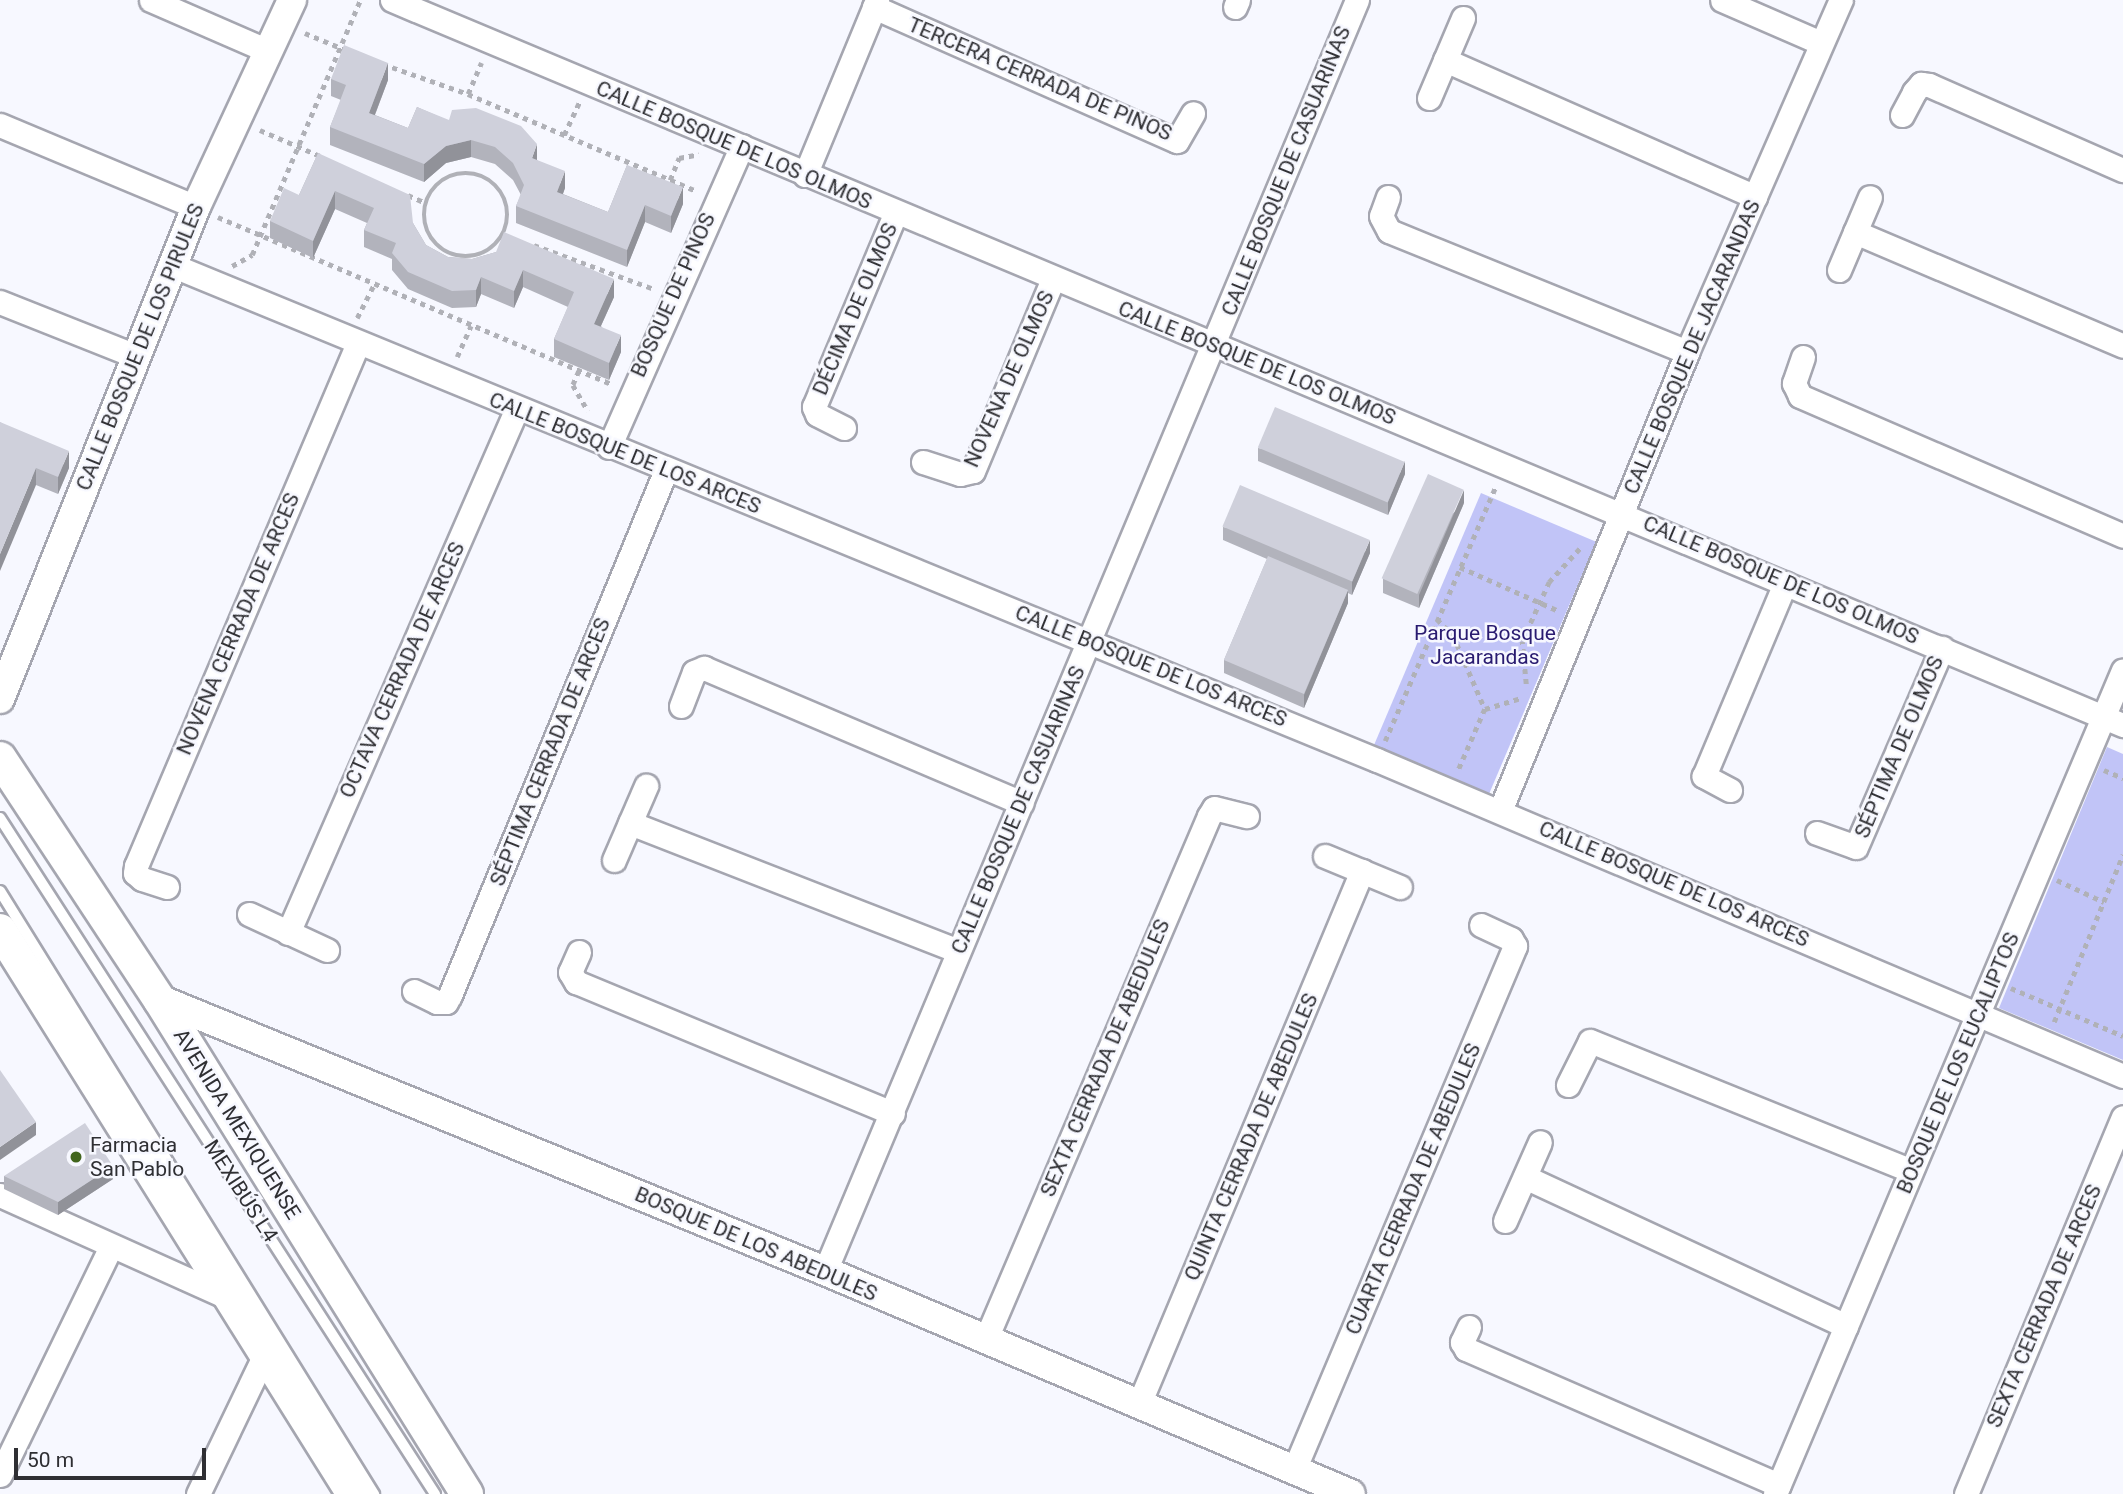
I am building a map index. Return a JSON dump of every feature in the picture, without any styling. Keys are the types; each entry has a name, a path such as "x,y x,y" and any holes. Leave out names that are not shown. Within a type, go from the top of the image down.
{"main road":[{"name":"AVENIDA MEXIQUENSE","path":"0,758 159,999 467,1494"},
{"path":"0,930 353,1494"}],"street":[{"path":"151,0 266,50"},
{"name":"CALLE BOSQUE DE LOS OLMOS","path":"392,0 742,146 895,214 1623,513 2113,720"},
{"name":"CALLE BOSQUE DE CASUARINAS","path":"825,1271 1357,0"},
{"path":"1722,0 1821,43"},
{"name":"CALLE BOSQUE DE JACARANDAS","path":"1500,811 1687,352 1841,0"},
{"path":"805,175 876,4"},
{"name":"TERCERA CERRADA DE PINOS","path":"876,4 1172,139 1181,138 1193,113"},
{"name":"CALLE BOSQUE DE LOS PIRULES","path":"0,699 196,207 286,11"},
{"path":"1429,98 1463,18"},
{"path":"1445,60 1755,197"},
{"path":"1902,115 1921,84 1929,85 2123,170"},
{"path":"0,125 196,207"},
{"name":"BOSQUE DE PINOS","path":"609,447 629,393 676,297 716,200 742,146"},
{"path":"1388,197 1381,216 1388,231 1687,352"},
{"path":"1839,270 1870,197"},
{"name":"DÉCIMA DE OLMOS","path":"844,428 817,414 814,407 895,214"},
{"path":"1855,232 2123,346"},
{"name":"CALLE BOSQUE DE LOS ARCES","path":"174,266 1500,811 2123,1076"},
{"name":"NOVENA DE OLMOS","path":"923,462 960,474 973,471 1053,279"},
{"path":"0,302 136,356"},
{"name":"NOVENA CERRADA DE ARCES","path":"167,887 142,879 135,873 136,866 353,341"},
{"path":"1803,358 1794,383 1800,396 2123,536"},
{"name":"OCTAVA CERRADA DE ARCES","path":"288,933 517,408"},
{"name":"SÉPTIMA CERRADA DE ARCES","path":"414,991 436,1002 446,1002 450,995 666,470"},
{"path":"1730,790 1704,776 1785,583"},
{"name":"SÉPTIMA DE OLMOS","path":"1817,833 1856,847 1942,648"},
{"path":"681,706 694,671 704,668 1022,803"},
{"name":"BOSQUE DE LOS EUCALIPTOS","path":"1777,1489 1911,1171 1975,1011 1994,981 2038,871 2113,720 2123,670"},
{"path":"614,860 646,786"},
{"name":"SEXTA CERRADA DE ABEDULES","path":"985,1341 1209,816 1214,808 1247,816"},
{"path":"630,823 958,951"},
{"path":"1325,856 1400,887"},
{"name":"QUINTA CERRADA DE ABEDULES","path":"1139,1404 1363,871"},
{"path":"248,914 327,950"},
{"name":"CUARTA CERRADA DE ABEDULES","path":"1294,1470 1515,946 1511,939 1482,925"},
{"path":"579,952 570,972 576,982 893,1113"},
{"name":"BOSQUE DE LOS ABEDULES","path":"159,999 825,1271 1351,1494"},
{"path":"1569,1085 1590,1041 1911,1171"},
{"name":"SEXTA CERRADA DE ARCES","path":"1966,1494 2123,1117"},
{"path":"1505,1222 1540,1142"},
{"path":"1525,1177 1846,1326"},
{"path":"0,1195 231,1299"},
{"path":"0,1475 111,1246"},
{"path":"1469,1327 1462,1342 1466,1349 1777,1489"},
{"path":"198,1494 265,1354"}],"lane":[{"name":"MEXIBÚS L4","path":"0,818 435,1494"},
{"name":"MEXIBÚS L4","path":"0,891 374,1494"}],"path":[{"path":"207,281 252,255 360,0"},
{"path":"286,11 340,48 352,52"},
{"path":"468,94 490,43"},
{"path":"378,62 468,94 716,200"},
{"path":"564,135 589,83"},
{"path":"237,120 333,161"},
{"path":"472,173 485,177 504,197 508,211 503,234 491,249 478,256 449,253 429,235 426,203 447,178 472,173"},
{"path":"403,192 426,203"},
{"path":"196,207 260,237 629,393"},
{"path":"503,234 516,238"},
{"path":"528,243 676,297"},
{"path":"353,341 374,285"},
{"path":"447,380 471,326"},
{"path":"1377,760 1504,466"},
{"path":"1527,696 1522,641 1549,582 1584,544"},
{"path":"1460,567 1579,620"},
{"path":"1437,619 1453,635 1485,709 1449,791"},
{"path":"2046,1043 2123,855"},
{"path":"2038,871 2104,902"},
{"path":"1994,981 2123,1036"}],"green space":[{"name":"Parque Bosque Jacarandas","path":"1481,493 1596,542 1488,797 1373,748"},
{"path":"2107,747 2123,754 2123,1060 1999,1008"}],"building":[{"path":"344,45 388,63 369,113 408,128 417,107 449,120 452,110 476,108 521,126 537,144 532,158 565,171 557,192 608,212 627,165 683,187 671,216 645,205 627,250 516,206 524,185 513,163 495,147 471,140 446,146 424,164 330,127 346,85 331,79"},
{"path":"318,153 410,195 413,223 426,245 448,257 472,259 496,252 504,232 614,279 594,324 621,335 609,363 554,339 574,292 523,270 514,291 481,277 476,290 452,291 408,272 392,253 396,243 364,230 374,208 335,191 313,241 270,221 284,188 299,195"},
{"path":"1275,407 1405,462 1388,503 1258,448"},
{"path":"0,422 69,451 58,477 36,468 0,554"},
{"path":"1428,474 1464,490 1417,594 1382,578"},
{"path":"1240,485 1370,540 1352,582 1222,526"},
{"path":"1268,556 1348,590 1304,694 1224,660"},
{"path":"0,1070 36,1122 0,1147"},
{"name":"Farmacia San Pablo","path":"85,1123 113,1166 58,1202 4,1176"}],"place":[{"name":"Farmacia San Pablo","path":"76,1157"}]}
